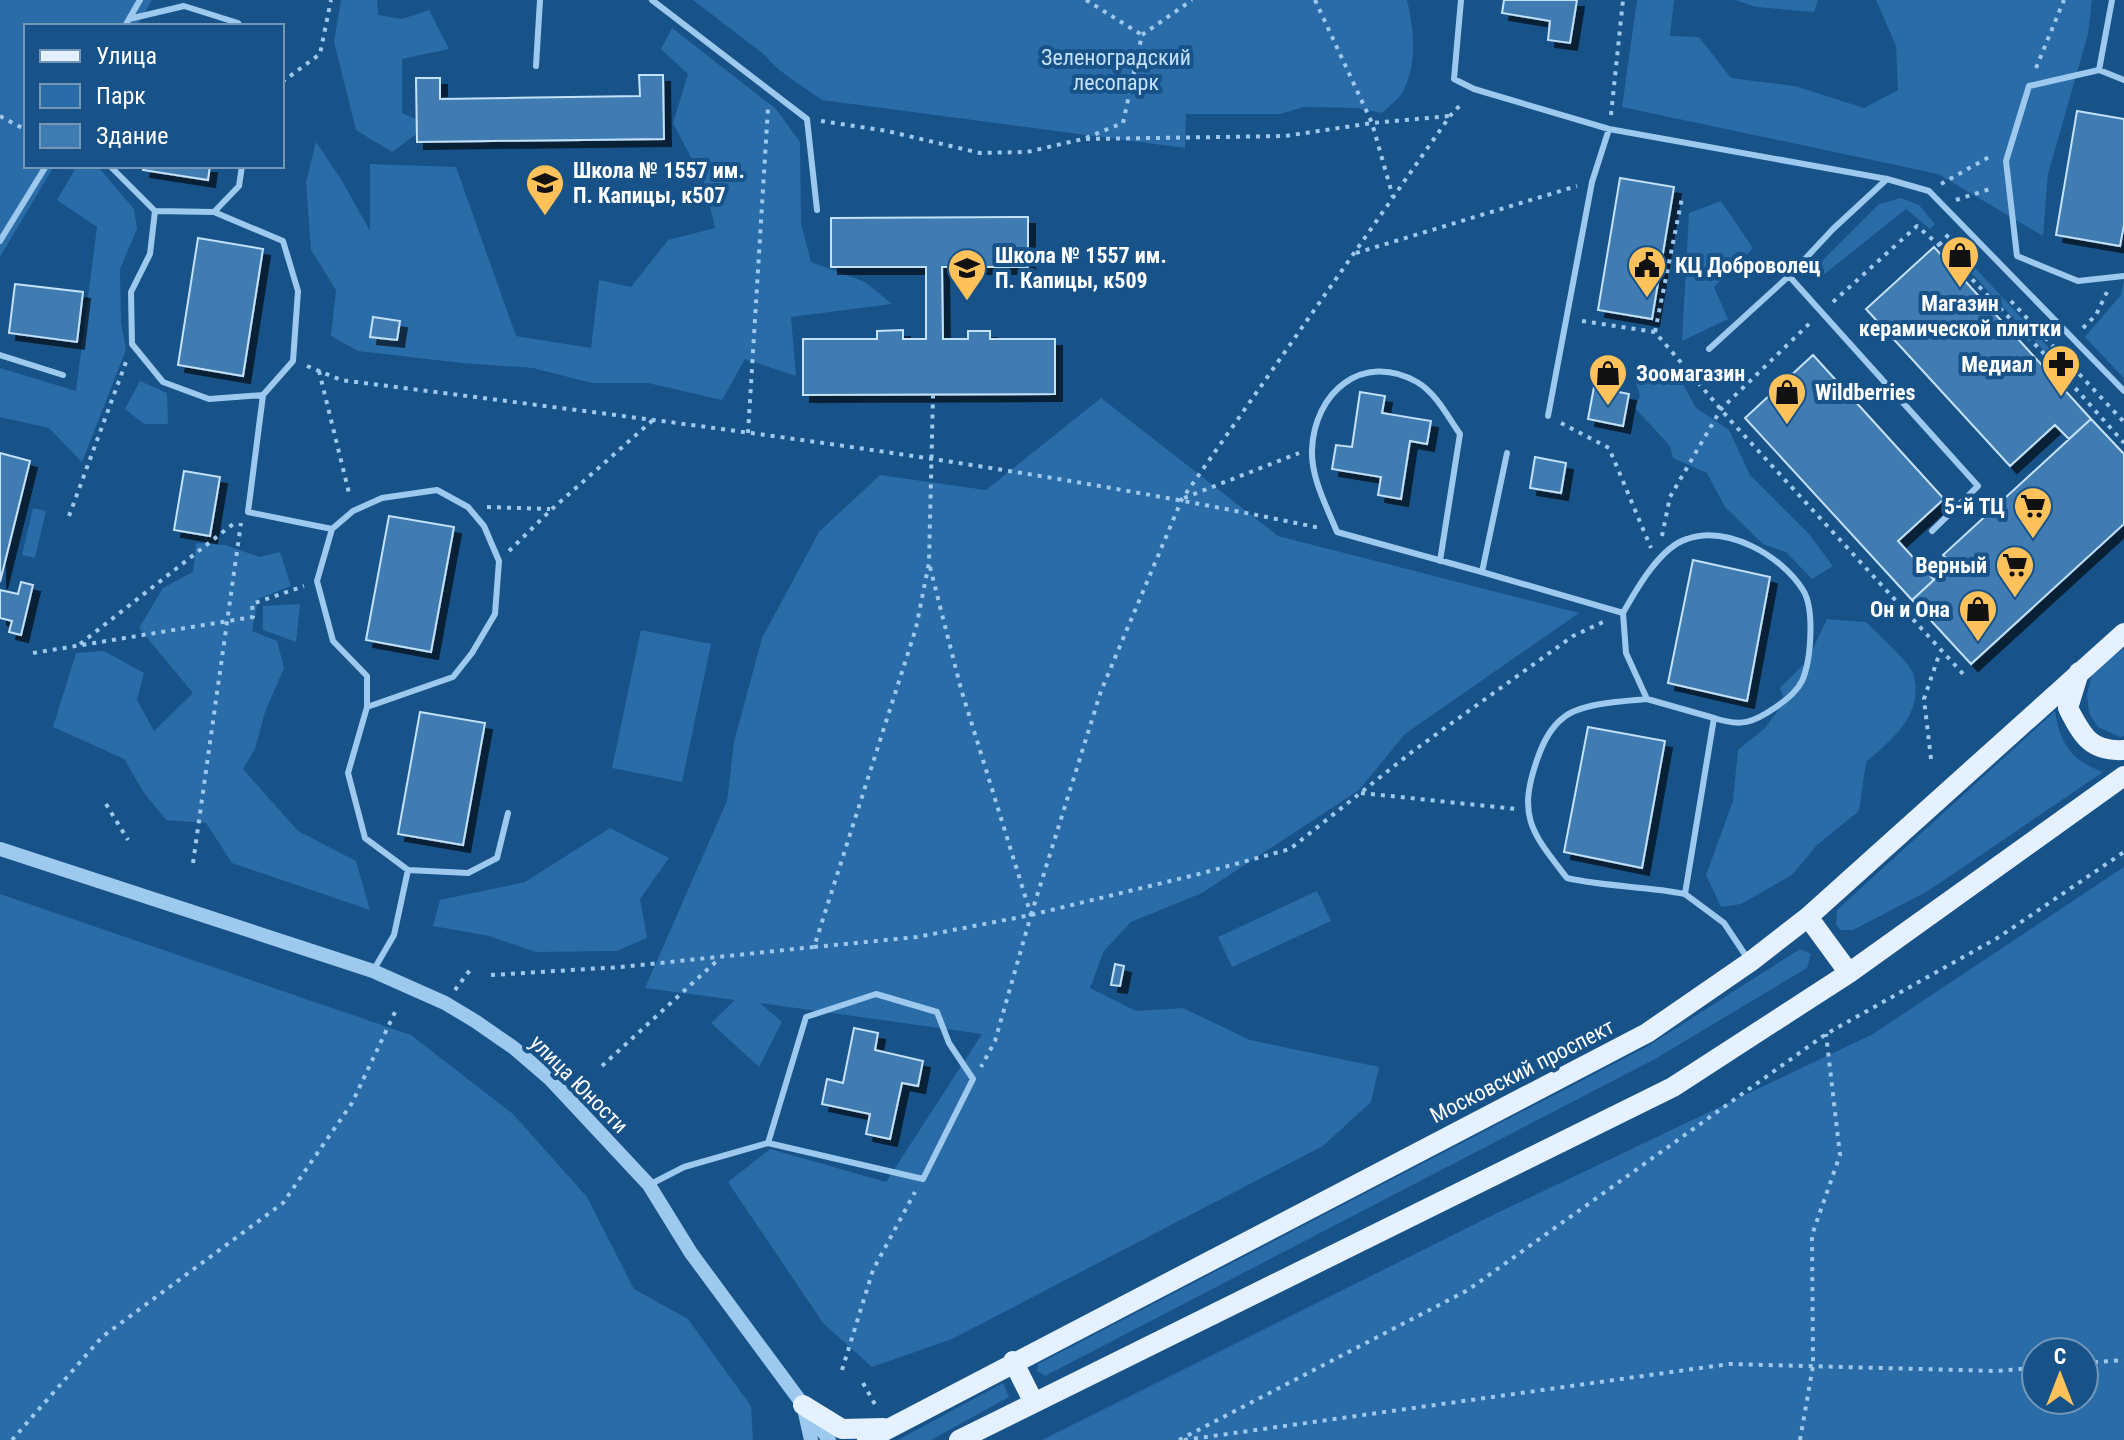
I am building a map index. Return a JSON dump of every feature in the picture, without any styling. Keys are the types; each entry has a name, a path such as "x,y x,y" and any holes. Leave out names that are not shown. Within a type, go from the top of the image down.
{"main road":[{"name":"Московский проспект","path":"867,1440 1013,1361 1647,1033 1750,962 1808,917 2124,633"},
{"path":"2079,672 2068,708 2083,737 2106,751 2124,750"},
{"path":"959,1440 1673,1087 1849,973 2124,776"},
{"path":"1808,917 1849,973"},
{"path":"1013,1361 1034,1403"},
{"path":"803,1405 842,1429 888,1428"}],"street":[{"name":"улица Юности","path":"0,849 373,971 445,1003 514,1048 550,1079 649,1185 691,1253 829,1440"},
{"path":"803,1405 811,1440"}],"lane":[{"path":"127,23 140,0"},
{"path":"536,66 540,0"},
{"path":"652,0 807,119 817,210"},
{"path":"1461,0 1454,79 1474,89 1609,129 1887,179 1929,191 2124,391"},
{"path":"2099,70 2112,0"},
{"path":"127,23 184,6 239,24"},
{"path":"2124,80 2099,70 2029,86 2006,161 2017,256 2078,281 2124,276"},
{"path":"1548,416 1592,182 1609,129"},
{"path":"0,241 45,168"},
{"path":"112,168 155,211 214,212 283,241 298,291 293,361 263,395 248,512 332,529"},
{"path":"214,212 239,186 242,168"},
{"path":"1709,349 1789,276 1833,229 1887,179"},
{"path":"155,211 150,254 131,292 132,344 163,382 209,399 263,395"},
{"path":"1789,276 1978,486 1932,531"},
{"path":"0,355 63,375"},
{"path":"1440,561 1460,434 1437,401 1419,383 1397,373 1359,376 1340,384 1321,407 1312,448 1312,462 1321,493 1337,532 1623,613"},
{"path":"1482,572 1507,453"},
{"path":"367,707 453,677 472,653 495,614 499,561 484,526 468,507 437,490 382,498 353,511 332,529 317,581 333,641 367,676 367,707 348,773 365,838 408,870 468,873 497,858 508,813"},
{"path":"1647,699 1626,653 1623,613 1657,562 1684,539 1711,535 1737,538 1764,553 1804,592 1810,622 1810,651 1801,682 1785,701 1748,723 1732,724 1647,699 1601,703 1564,716 1542,744 1530,780 1526,810 1541,841 1567,878 1598,885 1685,894 1724,923 1750,962"},
{"path":"1685,894 1714,718"},
{"path":"373,971 394,935 408,870"},
{"path":"649,1185 684,1167 768,1143 923,1179 973,1079 949,1043 937,1012 876,994 806,1017 768,1143"}],"path":[{"path":"284,81 320,54 331,0"},
{"path":"1086,0 1142,35"},
{"path":"807,119 887,131 980,153 1027,152 1083,139 1123,123 1142,35 1192,0"},
{"path":"1315,0 1372,123 1393,197"},
{"path":"1609,129 1623,0"},
{"path":"748,433 769,89"},
{"path":"973,1079 995,1041 1101,691 1182,499 1450,116 1474,89"},
{"path":"0,116 24,129"},
{"path":"1083,139 1285,136 1372,123 1450,116"},
{"path":"1353,254 1592,182"},
{"path":"1942,204 2009,183"},
{"path":"1655,332 1682,198"},
{"path":"1939,245 1950,233 1941,223"},
{"path":"1657,562 1670,497 1721,409 1821,312 1917,226 2052,362 2124,443"},
{"path":"2052,362 2096,315 2115,277"},
{"path":"2010,299 2124,422"},
{"path":"1566,319 1655,332 1721,409 1965,676"},
{"path":"69,516 132,344"},
{"path":"293,361 341,380 932,458 1182,499 1337,532"},
{"path":"319,371 353,511"},
{"path":"814,947 916,628 929,563 933,395"},
{"path":"1548,416 1609,448 1657,562"},
{"path":"499,561 552,509 653,420"},
{"path":"1182,499 1312,448"},
{"path":"468,507 552,509"},
{"path":"78,646 242,517 193,863"},
{"path":"929,563 961,689 1031,915"},
{"path":"33,653 253,617 252,604 317,581"},
{"path":"491,975 621,967 917,937 1031,915 1290,849 1413,751 1573,636 1623,613"},
{"path":"1931,759 1924,699 1941,651"},
{"path":"1361,793 1526,810"},
{"path":"106,804 128,840"},
{"path":"1181,1440 1468,1290 1826,1034 1999,937 2124,852"},
{"path":"602,1066 722,957"},
{"path":"12,1440 102,1337 283,1203 352,1103 396,1010"},
{"path":"1800,1440 1813,1366 1812,1235 1840,1155 1826,1034"},
{"path":"842,1370 873,1270 923,1179"},
{"path":"2100,1362 2124,1360"},
{"path":"1181,1440 1729,1364 2020,1369"}],"green space":[{"path":"0,0 152,0 138,24 24,24 24,168 53,168 0,257"},
{"path":"341,0 377,0 378,15 402,19 429,10 449,49 402,59 402,113 429,125 392,152 356,130 334,42"},
{"name":"Зеленоградский лесопарк","path":"693,0 1407,0 1413,36 1412,61 1401,95 1382,113 1357,108 1304,107 1280,114 1186,114 1185,148 822,100"},
{"path":"1637,0 1674,0 1670,36 1699,37 1731,78 1795,86 1864,108 1898,90 1896,46 1876,0 2092,0 2088,34 2048,174 2043,236 1938,174 1622,107"},
{"path":"1735,0 1818,0 1814,12 1756,7"},
{"path":"672,28 776,109 800,142 801,223 811,262 865,282 892,304 791,317 796,376 745,359 722,400 648,383 592,383 533,368 358,351 331,336 336,290 311,250 306,182 316,142 370,231 370,164 456,167 516,336 591,348 599,280 631,287 668,240 715,228 705,184 673,123 688,74 661,49"},
{"path":"76,168 99,168 134,209 137,229 120,269 121,322 126,350 82,462 49,428 0,417 0,368 76,391 97,227 57,200"},
{"path":"1901,198 1919,205 1935,224 1930,229 1906,209 1817,280 1812,271 1879,204"},
{"path":"1721,201 1753,248 1714,287 1728,319 1682,341 1689,213"},
{"path":"1953,244 2051,350 2047,354 1948,248"},
{"path":"2124,281 2124,378 2085,337 2121,295"},
{"path":"1633,373 1672,375 1683,384 1696,408 1729,430 1750,475 1809,534 1833,566 1812,579 1786,552 1763,544 1725,507 1707,473 1673,458 1670,446 1635,408 1640,396"},
{"path":"140,381 167,393 168,424 144,424 125,409"},
{"path":"1101,398 1278,536 1579,613 1405,734 1359,790 1202,893 1131,922 1104,951 1090,988 1136,1011 1183,1008 1250,1040 1379,1067 1371,1102 1323,1146 952,1339 872,1367 823,1323 728,1182 770,1149 886,1182 982,1034 760,1003 782,1022 759,1067 711,1023 735,1000 645,988 727,801 734,742 762,638 819,532 880,475 986,490"},
{"path":"33,508 46,511 35,558 22,555"},
{"path":"196,543 225,545 260,557 280,552 291,586 258,599 252,631 277,641 284,668 265,712 255,749 243,769 298,831 356,861 370,910 232,863 206,823 166,820 144,793 124,759 53,727 76,653 104,651 144,673 137,700 154,731 193,693 139,628 163,588 193,572"},
{"path":"300,604 296,642 263,630 263,606"},
{"path":"1827,619 1866,622 1906,662 1913,673 1916,687 1911,713 1896,734 1866,762 1859,811 1817,845 1792,875 1741,904 1721,907 1706,875 1733,801 1738,750 1765,728 1785,701 1780,688 1807,661"},
{"path":"641,630 711,644 682,782 612,768"},
{"path":"2124,648 2124,736 2120,737 2098,727 2089,713 2087,695 2092,673"},
{"path":"2055,711 2060,733 2069,749 2083,762 2103,772 1928,891 1853,930 1841,930 1836,925 1837,910"},
{"path":"610,828 669,858 640,899 647,938 617,951 536,952 489,936 433,926 440,900 525,882"},
{"path":"2124,867 2124,1440 1042,1440 1497,1213 1873,1034"},
{"path":"1317,891 1331,921 1232,967 1218,937"},
{"path":"0,894 411,1035 513,1114 587,1197 634,1289 688,1319 751,1406 753,1440 0,1440"},
{"path":"1800,949 1811,954 1807,968 1655,1059 1045,1376 1037,1371 1038,1364 1648,1046"},
{"path":"1003,1383 1009,1397 931,1440 898,1440"}],"building":[{"path":"1504,0 1577,0 1570,43 1548,40 1550,21 1502,13"},
{"path":"639,75 663,75 664,139 417,142 416,78 440,78 440,99 640,96"},
{"path":"2077,111 2124,119 2124,225 2120,246 2056,235"},
{"path":"144,168 210,168 208,180"},
{"path":"1620,178 1674,187 1652,319 1598,310"},
{"path":"1028,217 1028,267 942,267 943,339 968,339 968,331 990,331 990,339 1055,339 1055,394 803,395 803,339 877,339 877,331 903,330 903,339 926,339 926,267 831,267 831,218"},
{"path":"198,238 263,249 243,376 178,365"},
{"path":"1934,247 2091,419 2069,439 2055,425 2010,466 1866,309"},
{"path":"15,284 83,292 77,342 9,333"},
{"path":"373,317 400,321 397,340 370,337"},
{"path":"1813,355 1944,499 1898,541 1934,580 1912,600 1745,418"},
{"name":"Зоомагазин","path":"1594,387 1629,394 1623,426 1588,419"},
{"path":"1360,392 1385,396 1382,413 1431,421 1427,444 1410,441 1401,499 1378,495 1381,477 1332,469 1336,445 1352,447"},
{"name":"5-й ТЦ","path":"2091,419 2124,454 2124,524 1971,664 1912,600 1951,564 1943,555"},
{"path":"0,453 30,461 0,582"},
{"path":"1535,457 1566,463 1561,493 1530,488"},
{"path":"184,471 220,477 210,536 174,530"},
{"path":"389,516 454,527 431,652 366,640"},
{"path":"1693,560 1770,577 1747,701 1668,683"},
{"path":"21,582 33,585 21,635 9,632 12,621 0,618 0,590 18,594"},
{"path":"420,712 485,723 463,845 398,834"},
{"path":"1588,727 1665,741 1642,868 1564,852"},
{"path":"1115,964 1124,966 1120,986 1111,985"},
{"path":"854,1028 878,1033 875,1050 923,1061 918,1086 902,1083 890,1139 866,1134 870,1114 822,1104 827,1079 843,1083"}],"place":[{"name":"Школа № 1557 им. П. Капицы, к507","path":"545,217"},
{"name":"Магазин керамической плитки","path":"1960,289"},
{"name":"КЦ Доброволец","path":"1647,299"},
{"name":"Школа № 1557 им. П. Капицы, к509","path":"967,302"},
{"name":"Медиал","path":"2061,398"},
{"name":"Зоомагазин","path":"1608,407"},
{"name":"Wildberries","path":"1787,426"},
{"name":"5-й ТЦ","path":"2033,540"},
{"name":"Верный","path":"2015,599"},
{"name":"Он и Она","path":"1978,643"}]}
